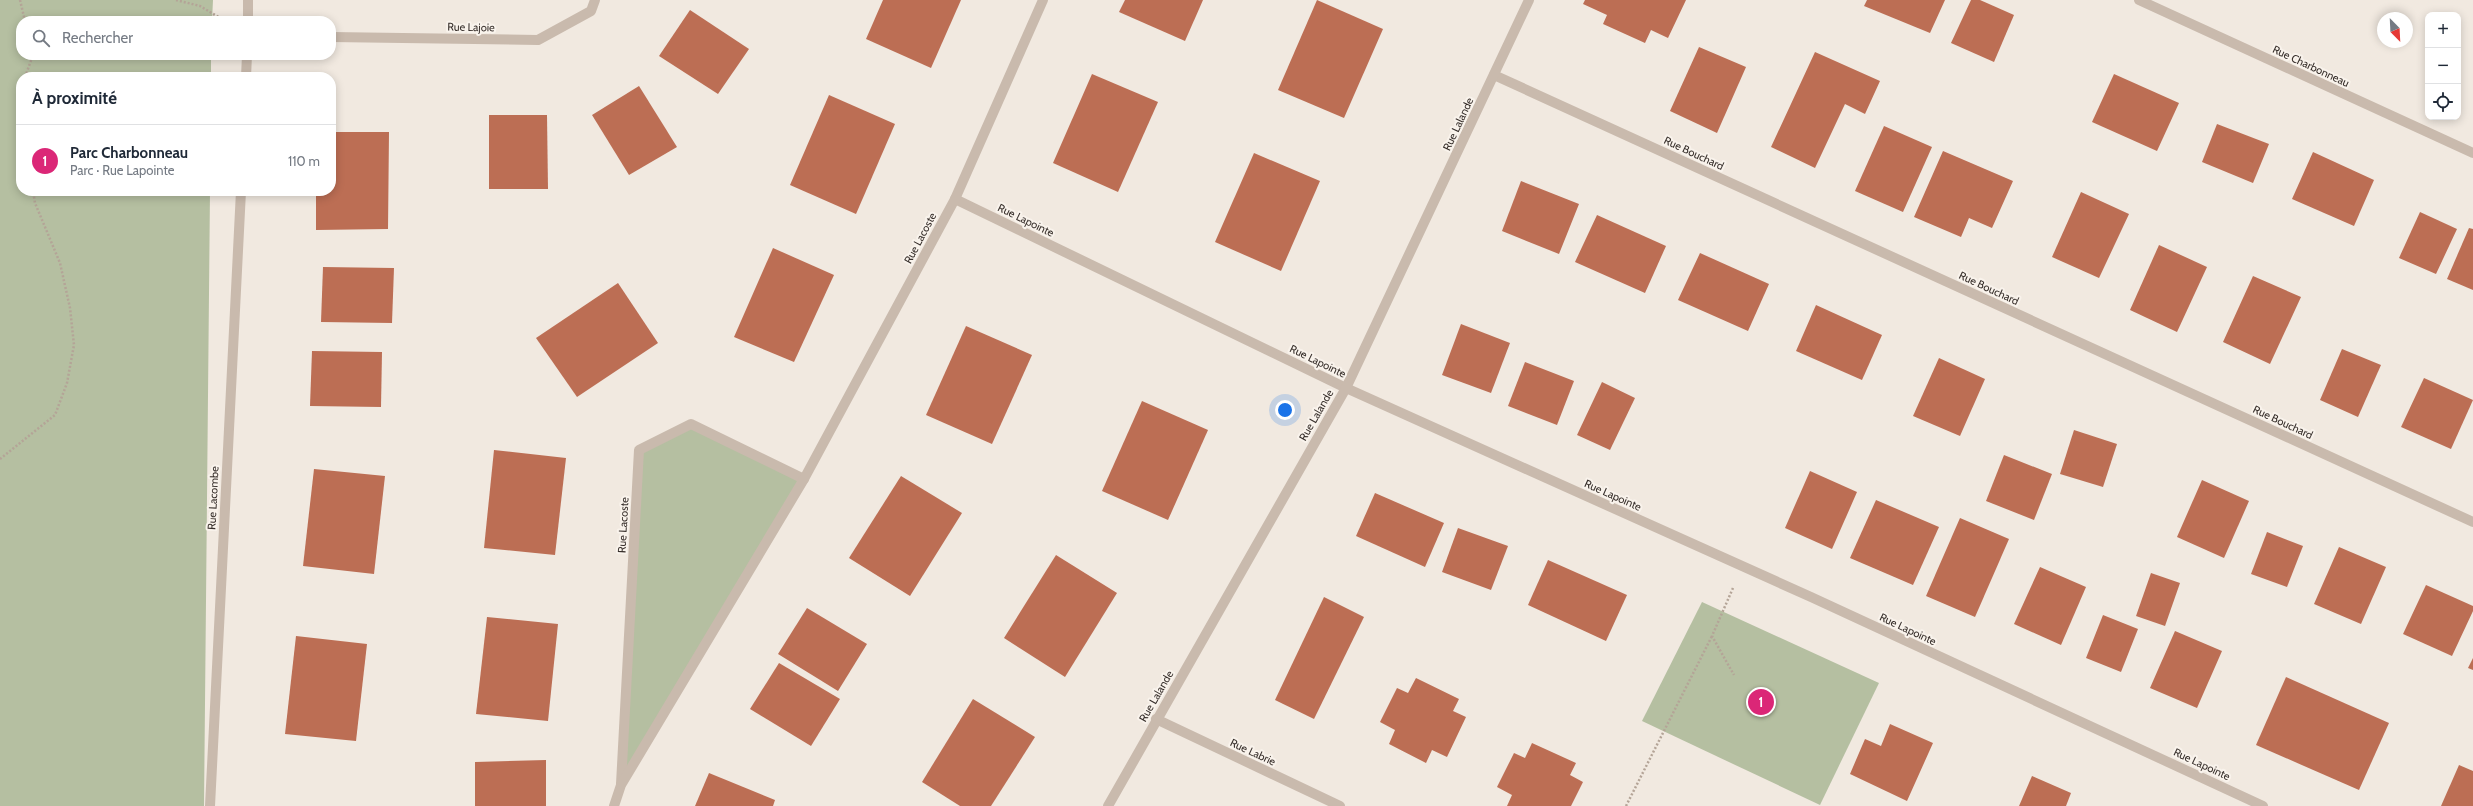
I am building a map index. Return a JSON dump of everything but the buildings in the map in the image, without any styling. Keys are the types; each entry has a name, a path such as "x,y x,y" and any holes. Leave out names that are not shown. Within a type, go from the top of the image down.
{"street":[{"path":"248,0 248,16"},
{"name":"Rue Lajoie","path":"336,36 538,40 590,11 595,0"},
{"name":"Rue Lacoste","path":"614,806 621,785 804,480 955,199 1043,0"},
{"name":"Rue Lalande","path":"1108,806 1156,719 1346,388 1529,0"},
{"name":"Rue Charbonneau","path":"2139,0 2473,154"},
{"path":"246,72 247,60"},
{"name":"Rue Bouchard","path":"1494,75 2473,522"},
{"name":"Rue Lacombe","path":"210,806 241,196"},
{"name":"Rue Lapointe","path":"955,199 1346,388 1743,566 2263,806"},
{"name":"Rue Lacoste","path":"621,785 639,450 691,424 804,480"},
{"name":"Rue Labrie","path":"1156,719 1340,806"}],"path":[{"path":"20,0 24,16"},
{"path":"176,0 200,6 217,16"},
{"path":"28,72 31,60"},
{"path":"0,459 55,415 67,383 74,344 70,308 60,263 35,203 34,196"},
{"path":"1626,806 1712,636 1743,566"},
{"path":"1712,636 1734,675"}],"green space":[{"path":"0,0 213,0 212,16 16,16 16,60 211,60 211,72 16,72 16,196 210,196 204,806 0,806"},
{"path":"691,424 804,479 621,785 639,450"},
{"path":"1702,602 1879,683 1820,805 1642,721"}],"place":[{"name":"Parc Charbonneau","path":"1761,702"}]}
